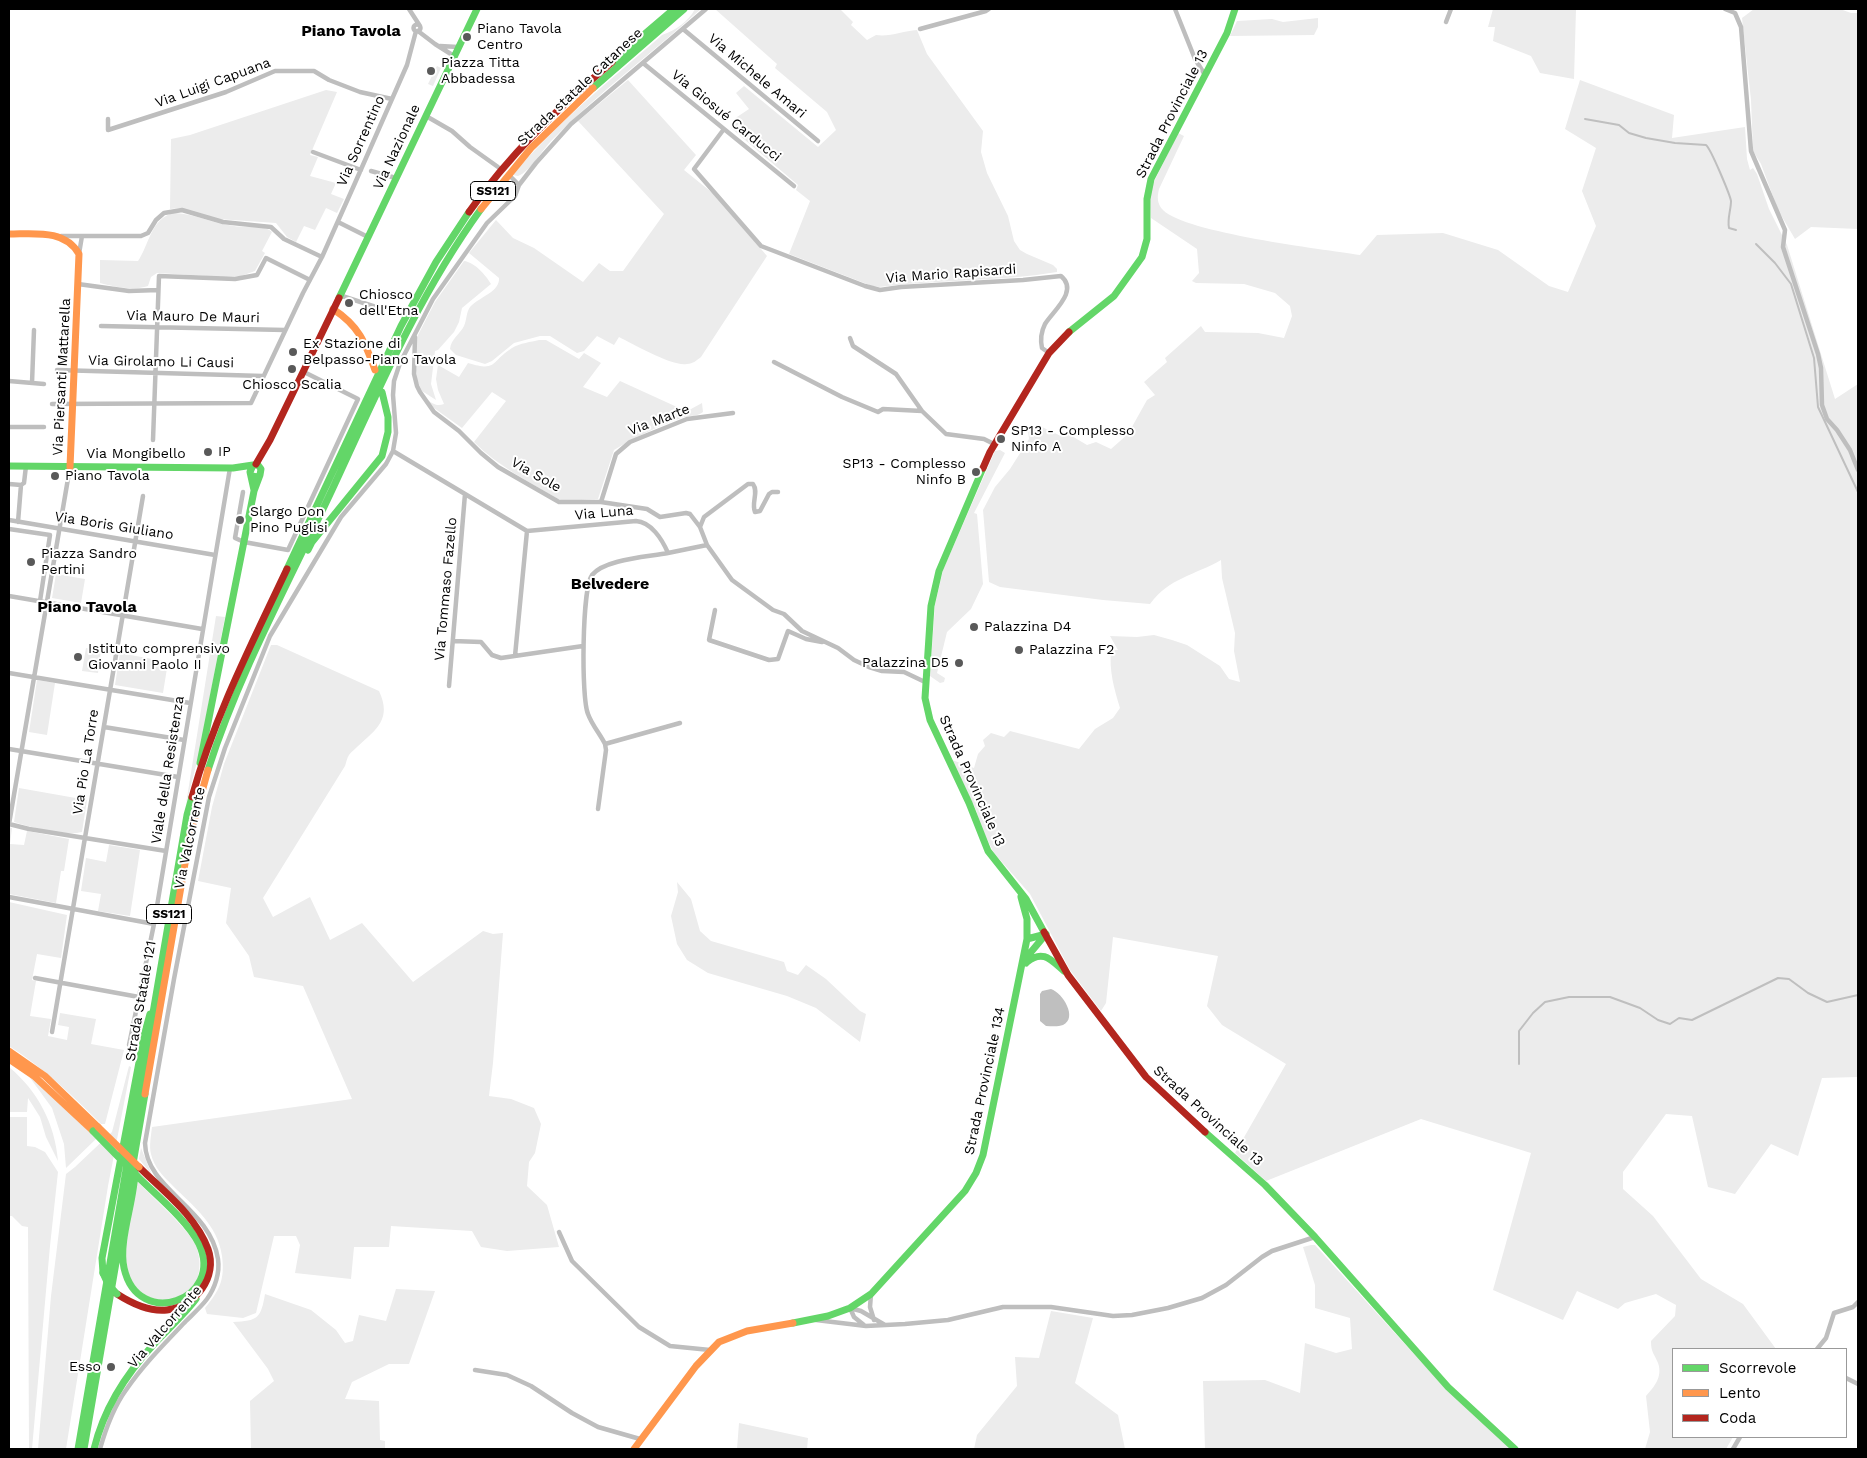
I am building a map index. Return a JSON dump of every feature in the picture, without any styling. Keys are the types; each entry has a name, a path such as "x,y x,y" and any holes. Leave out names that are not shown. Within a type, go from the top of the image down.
{"main road":[{"name":"Via Nazionale","path":"256,471 477,9"},
{"name":"Strada statale Catanese","path":"362,410 416,298 444,249 472,207 506,164 545,123 674,9"},
{"name":"Strada statale Catanese","path":"364,421 435,276 487,199 551,127 684,9"},
{"name":"Strada Provinciale 13","path":"1235,9 1206,75 1155,170 1148,187 1147,239 1142,257 1114,296 1066,334 1049,352 994,444 939,571 932,606 925,698 930,720 969,803 985,845 992,857 1019,890 1068,975 1146,1077 1184,1114 1265,1185 1315,1237 1448,1387 1515,1449"},
{"path":"9,234 59,236 71,241 79,254"},
{"name":"Via Piersanti Mattarella","path":"70,467 79,254"},
{"path":"333,309 347,318 355,328 367,348 375,370"},
{"path":"282,594 292,583 312,542 385,451 389,433 382,392"},
{"name":"Strada Statale 121","path":"78,1449 187,815 198,775 232,683 362,410"},
{"name":"Strada Statale 121","path":"84,1449 190,835 199,794 224,723 282,594 364,421"},
{"name":"Via Mongibello","path":"9,466 232,468"},
{"path":"232,468 256,471"},
{"path":"232,468 256,471"},
{"path":"198,775 254,491 256,471"},
{"path":"1016,997 1027,939 1027,919 1019,890"},
{"path":"1027,939 1046,934"},
{"path":"1016,997 1025,964 1031,952 1046,934"},
{"path":"1025,964 1033,956 1040,955 1049,958 1068,975"},
{"path":"155,997 144,1036 114,1189 102,1258 103,1272 108,1284 117,1294 138,1305 166,1310 182,1306 202,1292"},
{"name":"Strada Provinciale 134","path":"634,1449 710,1350 730,1337 747,1331 813,1319 850,1308 871,1294 965,1191 976,1173 983,1155 1016,997"},
{"path":"9,1051 19,1056 54,1084 96,1129 137,1176 190,1230 200,1244 204,1260 202,1276 196,1290 185,1300 174,1304 162,1304 141,1297 133,1290 127,1278 123,1260 135,1181 135,1158"},
{"path":"9,1059 34,1076 138,1167 199,1231 209,1251 211,1266 202,1292 190,1308 155,1343 122,1382 105,1412 94,1449"}],"street":[{"path":"408,9 418,28 426,37 454,56"},
{"path":"515,656 527,531 393,451 396,433 393,395 394,381 400,363 433,299 444,282 487,223 515,196 519,185 536,163 571,124 706,9"},
{"path":"920,28 989,9"},
{"path":"1175,9 1195,59 1206,75"},
{"path":"1446,22 1451,9"},
{"path":"1725,9 1735,13 1740,27 1751,151 1785,230 1783,247 1821,368 1822,405 1826,419 1838,430 1850,450 1858,470"},
{"name":"Via Sorrentino","path":"322,257 407,65 418,28"},
{"name":"Via Michele Amari","path":"683,29 818,141"},
{"path":"434,44 444,47 458,47"},
{"name":"Via Giosué Carducci","path":"643,63 794,186"},
{"name":"Via Luigi Capuana","path":"108,119 108,130 226,92 265,74 282,71 314,71 329,80 360,92 392,99"},
{"path":"426,116 452,131 470,147 498,167"},
{"name":"Via Mario Rapisardi","path":"724,129 694,169 761,246 880,290 910,286 1061,276 1065,279 1066,295 1046,324 1040,338 1042,348 1049,352"},
{"path":"313,152 361,170"},
{"path":"371,171 396,178"},
{"path":"510,176 519,185"},
{"path":"52,404 252,403 285,330 322,257 284,239 271,227 223,222 182,210 164,213 156,220 148,233 141,236 59,236"},
{"path":"338,222 368,237"},
{"path":"79,254 82,236"},
{"path":"153,440 158,276 243,279 257,275 266,258 310,280"},
{"path":"78,284 129,291 158,290"},
{"path":"339,295 382,309"},
{"name":"Via Mauro De Mauri","path":"101,326 285,330"},
{"path":"32,383 34,330"},
{"name":"Via Sole","path":"415,335 413,364 417,386 434,412 459,431 476,449 498,467 559,502 601,502 647,509 660,517 686,513 694,517 700,527"},
{"path":"850,338 853,346 896,374 922,411 946,434 984,439 994,444"},
{"path":"774,362 826,389 878,412 883,409 922,411"},
{"name":"Via Girolamo Li Causi","path":"57,370 264,376"},
{"path":"243,492 235,538 244,542 288,550 358,399 304,372"},
{"path":"9,381 44,384"},
{"name":"Via Marte","path":"601,502 616,454 630,442 682,421 733,413"},
{"path":"9,427 44,427"},
{"name":"Via Valcorrente","path":"100,1449 108,1423 126,1390 155,1354 207,1299 216,1280 218,1263 216,1248 208,1231 190,1209 156,1176 145,1152 174,979 213,783 270,636 341,518 386,464 393,451"},
{"path":"18,522 21,485 24,483 26,466"},
{"name":"Via Piersanti Mattarella","path":"9,824 23,751 70,467"},
{"name":"Viale della Resistenza","path":"129,1045 154,924 202,629 232,468"},
{"path":"9,484 21,485"},
{"path":"778,492 769,494 760,511 755,512 753,508 756,488 754,484 748,484 704,517 700,527 707,545 732,580 773,610 784,614 802,631 838,648 854,660 882,671 904,672 925,682"},
{"name":"Via Tommaso Fazello","path":"449,686 465,494"},
{"name":"Via Pio La Torre","path":"52,1032 143,496"},
{"name":"Via Boris Giuliano","path":"9,520 215,555"},
{"name":"Via Luna","path":"527,531 643,521 653,529 668,553"},
{"path":"9,528 50,535 40,601"},
{"path":"598,809 605,744 588,713 583,646 587,589 592,576 608,564 707,545"},
{"path":"9,596 202,629"},
{"path":"715,610 708,640 769,660 778,659 788,631 806,639 825,643"},
{"path":"453,641 481,642 496,657 583,646"},
{"path":"9,673 110,688 190,703"},
{"path":"605,744 680,723"},
{"path":"104,727 184,740"},
{"path":"9,749 178,776"},
{"path":"9,824 29,829 166,850"},
{"path":"9,897 154,924"},
{"path":"35,978 139,997"},
{"path":"559,1232 572,1261 639,1327 670,1346 710,1350"},
{"path":"813,1319 866,1326 886,1325 948,1320 1003,1307 1051,1307 1113,1316 1132,1315 1189,1303 1215,1292 1262,1257 1315,1237"},
{"path":"871,1294 870,1307 874,1320"},
{"path":"1818,1348 1826,1338 1834,1312 1853,1307 1858,1302"},
{"path":"850,1308 861,1311 874,1320 886,1325"},
{"path":"850,1308 854,1317 866,1326"},
{"path":"475,1370 507,1375 532,1386 572,1413 598,1427 640,1439"}],"shaded area":[{"path":"695,9 701,9 606,89 548,144 527,170 518,176 513,175 548,137 585,102 662,35 685,22"},
{"path":"715,9 840,9 853,22 851,25 867,40 876,35 917,30 927,54 983,131 981,152 987,173 1008,216 1014,241 1020,250 1053,265 1057,272 879,287 789,254 810,201 796,190 798,185 731,128 737,117 749,109 736,93 744,86 818,147 836,130 827,112 775,68 777,64"},
{"path":"1493,9 1576,9 1574,79 1540,73 1531,56 1493,41 1495,27 1488,27"},
{"path":"1754,9 1840,9 1851,13 1858,13 1858,229 1811,227 1795,239 1778,210 1761,164 1753,151 1751,100 1742,18"},
{"path":"1318,18 1318,27 1314,35 1230,36 1237,21 1272,19 1283,22"},
{"path":"437,66 441,68 433,86 428,84"},
{"path":"628,80 696,155 684,170 715,195 767,256 701,357 695,362 681,364 672,362 619,337 614,345 597,336 584,351 577,353 550,336 540,336 514,343 492,361 485,364 456,355 450,349 451,345 464,326 470,307 493,291 498,283 499,278 469,253 496,220 513,238 534,248 583,282 599,263 610,271 623,271 664,214 578,121"},
{"path":"1580,80 1674,115 1672,138 1745,127 1747,159 1750,170 1753,168 1757,174 1769,209 1787,245 1835,399 1858,384 1858,1077 1822,1078 1798,1156 1771,1144 1735,1194 1708,1187 1692,1116 1666,1114 1623,1172 1623,1189 1653,1216 1701,1279 1743,1304 1775,1348 1672,1348 1672,1438 1732,1438 1726,1449 1645,1449 1650,1432 1646,1396 1659,1377 1658,1363 1652,1351 1651,1341 1675,1316 1676,1305 1656,1294 1625,1303 1618,1309 1577,1291 1563,1320 1493,1290 1531,1153 1421,1119 1266,1181 1235,1153 1286,1064 1222,1025 1207,1006 1218,956 1113,937 1106,1003 1101,1011 1070,970 1030,894 994,853 952,760 974,768 978,754 985,746 983,740 991,733 1004,737 1010,731 1079,749 1095,729 1113,718 1120,708 1111,672 1111,650 1118,650 1110,636 1137,637 1154,635 1187,645 1220,666 1229,679 1240,682 1234,651 1235,633 1222,578 1221,560 1165,588 1150,604 1000,587 989,582 983,510 995,487 1010,469 1029,439 1028,431 1042,427 1063,437 1065,432 1087,445 1096,442 1111,449 1128,434 1147,400 1155,395 1144,382 1167,362 1165,358 1201,326 1205,332 1258,333 1284,338 1292,316 1290,306 1275,293 1244,284 1196,283 1192,281 1199,273 1197,249 1151,218 1150,199 1153,184 1178,133 1184,136 1159,189 1158,198 1163,210 1177,218 1225,233 1360,255 1377,235 1443,233 1498,250 1549,286 1568,292 1596,226 1582,191 1596,148 1565,129"},
{"path":"326,90 337,92 310,155 318,157 310,176 336,183 331,194 344,199 337,213 326,208 315,230 304,226 296,242 287,237 276,223 218,219 181,208 170,209 171,139 190,135"},
{"path":"173,213 181,213 238,227 264,228 272,232 262,251 265,253 255,271 241,276 224,277 157,273 151,277 148,286 124,288 100,283 100,260 138,261 155,227 166,216"},
{"path":"464,261 472,264 491,284 462,308 459,322 454,332 435,351 431,384 436,400 422,391 417,380 417,337 435,302"},
{"path":"546,340 579,359 584,353 601,363 583,387 607,397 620,381 677,407 691,409 702,403 703,412 658,427 614,450 598,499 564,501 558,499 503,466 474,442 506,401 492,392 462,428 434,408 425,398 436,405 444,404 436,379 438,365 459,377 468,363 478,366 489,366 515,346"},
{"path":"1000,450 1005,453 974,513 977,514 983,584 971,609 947,632 937,673 945,678 944,682 940,683 930,676 935,605 943,570 995,451"},
{"path":"56,574 85,579 81,603 52,598"},
{"path":"216,616 225,617 199,754 186,804"},
{"path":"271,645 277,645 379,691 384,709 383,716 376,729 349,755 345,766 263,898 273,917 310,897 330,940 362,923 413,982 483,931 493,934 503,933 489,1096 511,1099 534,1108 541,1124 535,1153 529,1162 527,1186 547,1205 559,1247 507,1251 481,1247 472,1231 391,1226 389,1247 354,1247 351,1279 295,1273 300,1245 296,1236 274,1236 256,1313 243,1318 207,1314 205,1308 218,1290 222,1278 223,1264 220,1245 210,1225 165,1178 157,1167 152,1159 150,1144 152,1127 352,1099 303,986 254,977 249,956 226,923 231,888 198,881 212,807 224,764"},
{"path":"86,648 101,650 98,673 82,671"},
{"path":"120,653 168,662 163,693 115,685"},
{"path":"37,680 55,683 47,735 29,732"},
{"path":"19,788 87,800 82,832 57,832 14,822"},
{"path":"9,827 12,828 10,844 24,845 27,831 69,839 56,903 9,894"},
{"path":"109,845 140,850 130,916 98,911 101,894 81,891 86,858 106,862"},
{"path":"677,882 691,899 700,931 711,941 784,962 787,971 798,975 806,965 826,979 860,1011 866,1014 860,1042 816,1008 787,996 708,973 687,960 677,944 671,916 678,892"},
{"path":"9,902 67,915 61,958 37,954 32,980 36,981 30,1016 51,1019 48,1036 67,1040 69,1027 58,1025 60,1013 96,1019 91,1044 124,1050 105,1124 101,1124 46,1073 9,1046"},
{"path":"1051,989 1056,991 1064,1000 1069,1012 1067,1022 1061,1026 1046,1026 1040,1021 1040,994 1042,991"},
{"path":"129,1066 131,1067 108,1186 66,1449 38,1449 51,1296 66,1174 112,1132"},
{"path":"9,1067 28,1087 43,1109 53,1134 58,1161 46,1137 40,1117 28,1098 27,1112 9,1112"},
{"path":"28,1075 41,1085 96,1139 66,1168 64,1144 52,1108"},
{"path":"9,1117 27,1117 27,1146 35,1147 45,1152 58,1172 32,1449 29,1449 28,1227 22,1226 12,1216 9,1216"},
{"path":"141,1148 152,1175 139,1159"},
{"path":"137,1181 186,1231 196,1246 199,1267 196,1281 189,1293 175,1301 159,1301 144,1294 129,1276 126,1256 127,1243"},
{"path":"1315,1245 1443,1386 1510,1449 1205,1449 1203,1381 1265,1380 1300,1393 1305,1343 1336,1353 1352,1349 1350,1318 1315,1308 1315,1285 1303,1247"},
{"path":"396,1289 435,1291 409,1364 389,1364 352,1382 345,1399 379,1401 380,1440 385,1441 385,1449 251,1449 250,1401 274,1381 268,1369 233,1322 248,1321 257,1317 262,1308 265,1294 311,1310 336,1330 345,1343 353,1341 359,1315 386,1321"},
{"path":"1051,1311 1093,1318 1075,1383 1118,1415 1125,1449 974,1449 977,1435 1017,1386 1015,1357 1039,1358"},
{"path":"739,1423 808,1438 807,1449 737,1449"}],"waterway":[{"path":"1585,119 1619,125 1629,133 1646,138 1675,143 1706,145 1716,163 1731,201 1728,221 1729,228 1736,230"},
{"path":"1756,244 1775,263 1791,284 1814,358 1818,407 1858,492"},
{"path":"1519,1064 1519,1031 1533,1013 1545,1002 1569,997 1610,997 1640,1008 1658,1020 1670,1024 1679,1018 1692,1020 1778,978 1789,979 1808,993 1827,1002 1858,995"}],"traffic: fast":[{"path":"339,298 477,9"},
{"path":"612,62 674,9"},
{"path":"593,88 684,9"},
{"path":"1069,332 1114,296 1142,257 1147,239 1147,199 1151,179 1227,33 1235,9"},
{"path":"208,770 234,698 382,381 437,276 481,209"},
{"path":"287,569 401,326 436,262 469,212"},
{"path":"308,550 312,542 382,456 388,432 388,417 382,392"},
{"path":"9,466 233,468 253,465"},
{"path":"252,476 257,477 260,475 261,469 258,465 253,465 250,472 254,490"},
{"path":"983,468 939,571 931,606 925,698 930,720 969,803 988,851 1026,899 1044,932"},
{"path":"200,763 254,491 260,475"},
{"path":"78,1449 187,815 192,797"},
{"path":"793,1323 828,1316 850,1308 871,1294 965,1191 976,1173 983,1155 1027,939 1027,919 1021,897"},
{"path":"1027,939 1046,934"},
{"path":"1026,963 1031,952 1046,934"},
{"path":"1027,962 1042,956 1051,960 1064,971"},
{"path":"103,1273 102,1258 144,1036 150,1014"},
{"path":"84,1449 145,1094"},
{"path":"93,1131 137,1176"},
{"path":"1205,1132 1265,1185 1315,1237 1448,1387 1515,1449"},
{"path":"135,1170 123,1245 124,1268 132,1287 145,1299 161,1303 177,1301 190,1293 200,1280 204,1264 199,1244 179,1217 137,1176"},
{"path":"103,1273 108,1284 117,1294"},
{"path":"94,1449 110,1406 125,1380 154,1344 196,1299"}],"traffic: slow":[{"path":"481,209 531,148 593,88"},
{"path":"9,234 38,234 57,237 66,240 79,254 70,467"},
{"path":"333,309 342,315 360,335 375,370"},
{"path":"145,1094 190,835 208,770"},
{"path":"9,1051 45,1076 98,1127"},
{"path":"9,1059 34,1076 93,1131"},
{"path":"98,1127 139,1167"},
{"path":"634,1449 696,1366 719,1342 747,1331 793,1323"}],"traffic: jam":[{"path":"469,212 484,191 536,132 612,62"},
{"path":"256,464 270,440 339,298"},
{"path":"983,468 990,452 1049,353 1069,332"},
{"path":"192,797 222,709 287,569"},
{"path":"1044,932 1068,975 1146,1077 1205,1132"},
{"path":"117,1294 134,1304 154,1310 167,1310 187,1303 195,1296 207,1280 210,1270 208,1249 196,1226 178,1205 139,1167"}],"place":[{"name":"Piano Tavola Centro","path":"467,37"},
{"name":"Piazza Titta Abbadessa","path":"431,71"},
{"name":"Chiosco dell'Etna","path":"349,303"},
{"name":"Ex Stazione di Belpasso-Piano Tavola","path":"293,352"},
{"name":"Chiosco Scalia","path":"292,369"},
{"name":"SP13 - Complesso Ninfo A","path":"1001,439"},
{"name":"IP","path":"208,452"},
{"name":"SP13 - Complesso Ninfo B","path":"976,472"},
{"name":"Piano Tavola","path":"55,476"},
{"name":"Slargo Don Pino Puglisi","path":"240,520"},
{"name":"Piazza Sandro Pertini","path":"31,562"},
{"name":"Palazzina D4","path":"974,627"},
{"name":"Palazzina F2","path":"1019,650"},
{"name":"Istituto comprensivo Giovanni Paolo II","path":"78,657"},
{"name":"Palazzina D5","path":"959,663"},
{"name":"Esso","path":"111,1367"}],"district":[{"name":"Piano Tavola","path":"351,31"},
{"name":"Belvedere","path":"610,584"},
{"name":"Piano Tavola","path":"87,607"}]}
